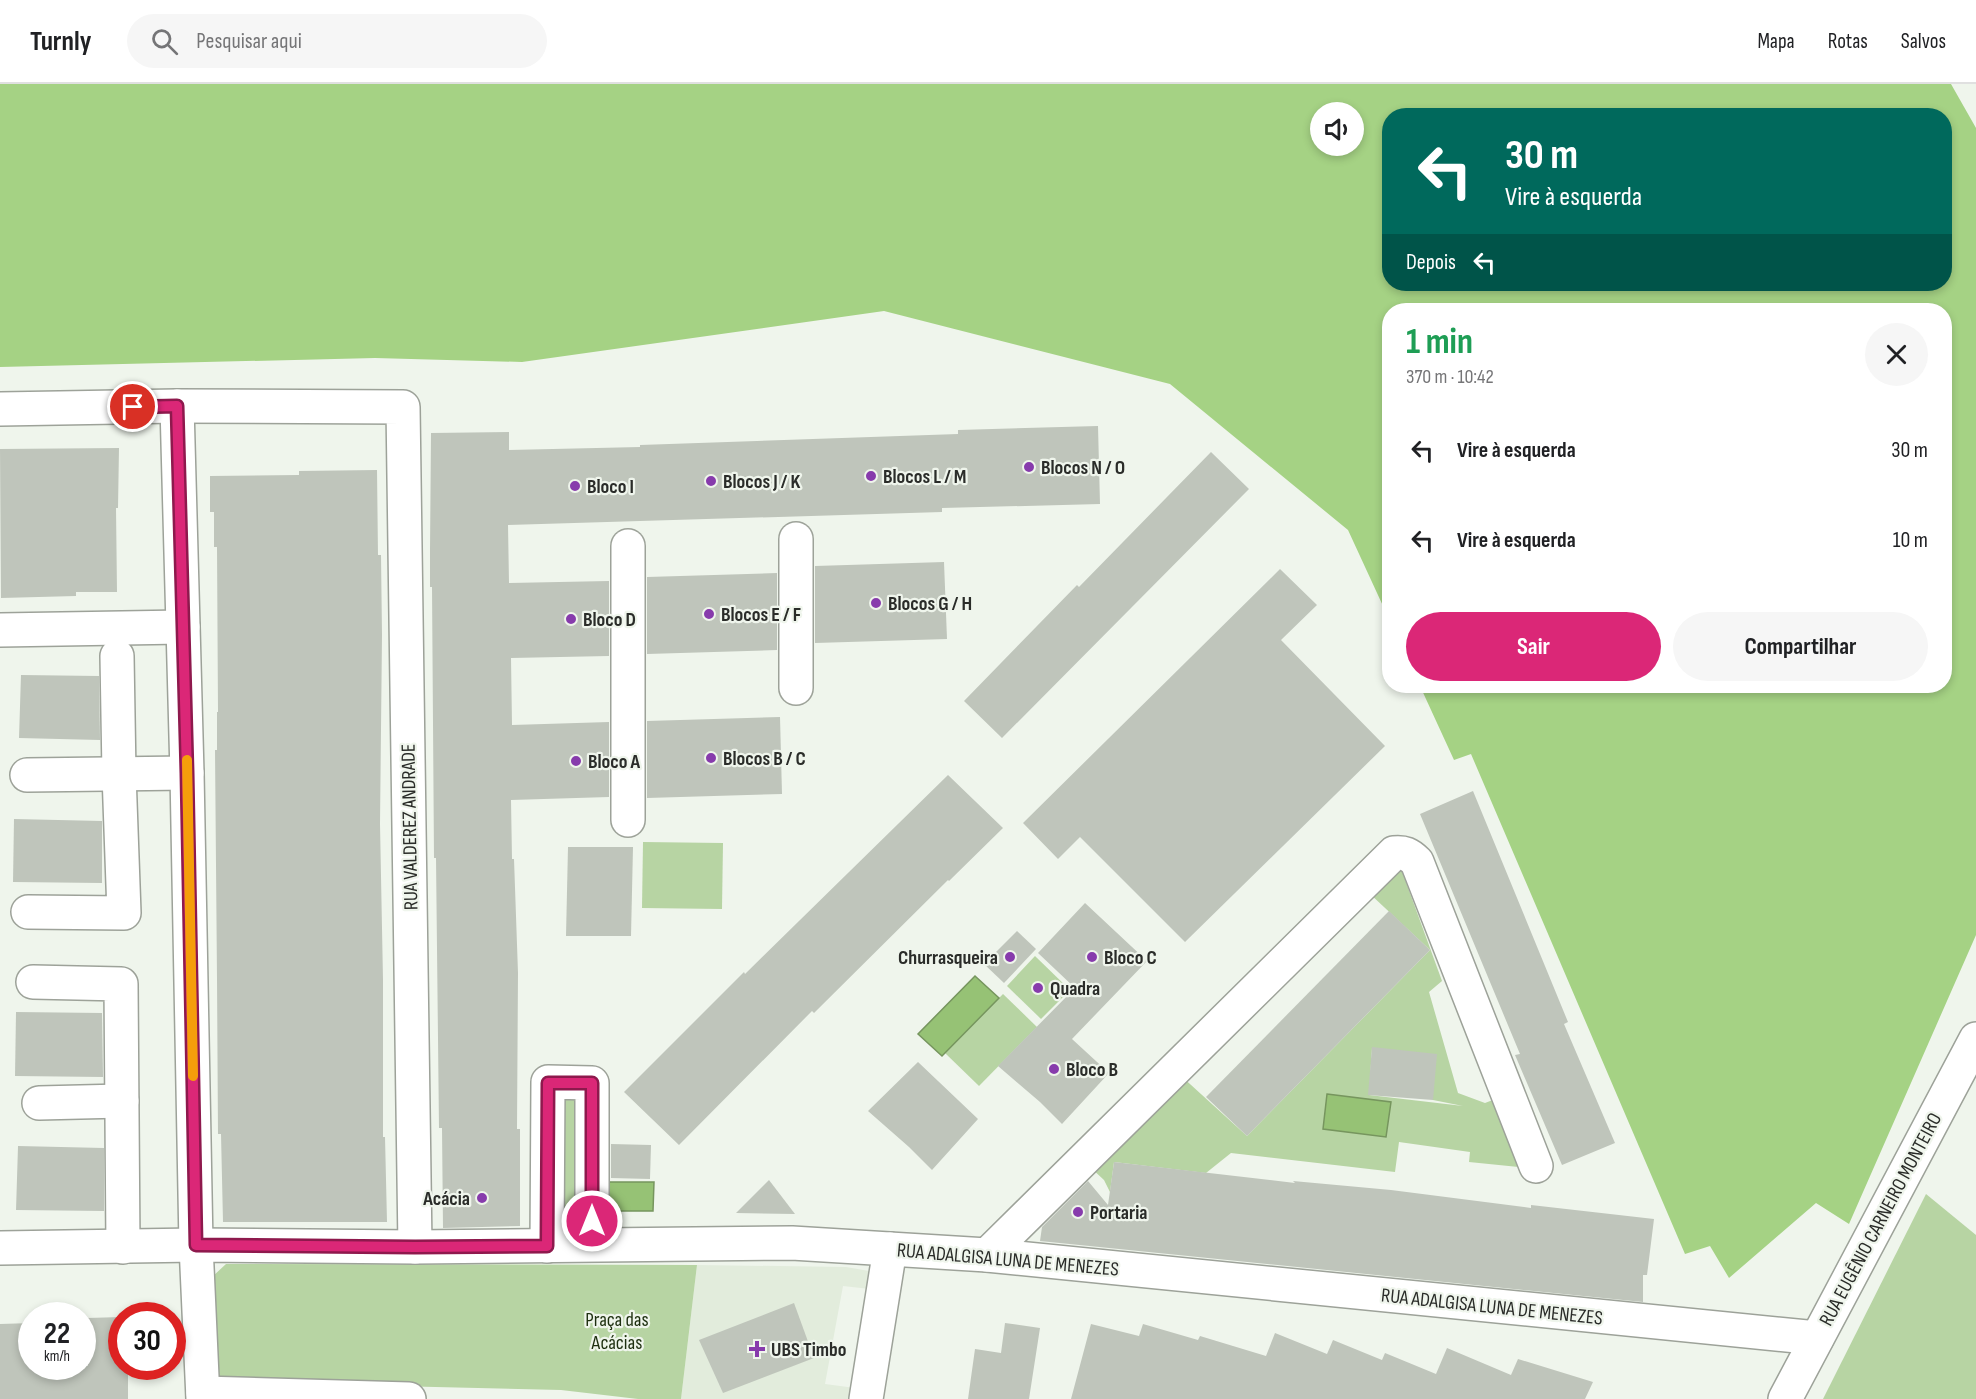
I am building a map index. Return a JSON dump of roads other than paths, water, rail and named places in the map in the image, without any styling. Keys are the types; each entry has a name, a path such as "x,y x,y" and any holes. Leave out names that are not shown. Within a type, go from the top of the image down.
{"street":[{"name":"RUA VALDEREZ ANDRADE","path":"177,406 403,407 415,1247"},
{"path":"0,409 177,406 196,1245 203,1396 409,1399"},
{"path":"796,540 796,688"},
{"path":"628,546 628,820"},
{"path":"0,630 183,627"},
{"path":"28,912 124,913 117,656"},
{"path":"27,775 187,773"},
{"path":"987,1255 1394,853 1401,852 1410,855 1417,862 1536,1166"},
{"path":"33,982 121,984 123,1247"},
{"name":"RUA EUGÊNIO CARNEIRO MONTEIRO","path":"1785,1399 1976,1039"},
{"path":"547,1246 548,1083 592,1083 592,1244"},
{"path":"39,1103 122,1101"},
{"name":"RUA ADALGISA LUNA DE MENEZES","path":"0,1248 196,1245 415,1247 792,1244 987,1255 1817,1338"},
{"path":"866,1399 890,1249"}],"place":[{"name":"Blocos N / O","path":"1029,467"},
{"name":"Blocos L / M","path":"871,476"},
{"name":"Blocos J / K","path":"711,481"},
{"name":"Bloco I","path":"575,486"},
{"name":"Blocos G / H","path":"876,603"},
{"name":"Blocos E / F","path":"709,614"},
{"name":"Bloco D","path":"571,619"},
{"name":"Blocos B / C","path":"711,758"},
{"name":"Bloco A","path":"576,761"},
{"name":"Churrasqueira","path":"1010,957"},
{"name":"Bloco C","path":"1092,957"},
{"name":"Quadra","path":"1038,988"},
{"name":"Bloco B","path":"1054,1069"},
{"name":"Acácia","path":"482,1198"},
{"name":"Portaria","path":"1078,1212"},
{"name":"UBS Timbo","path":"757,1349"}],"park label":[{"name":"Praça das Acácias","path":"617,1330"}]}
